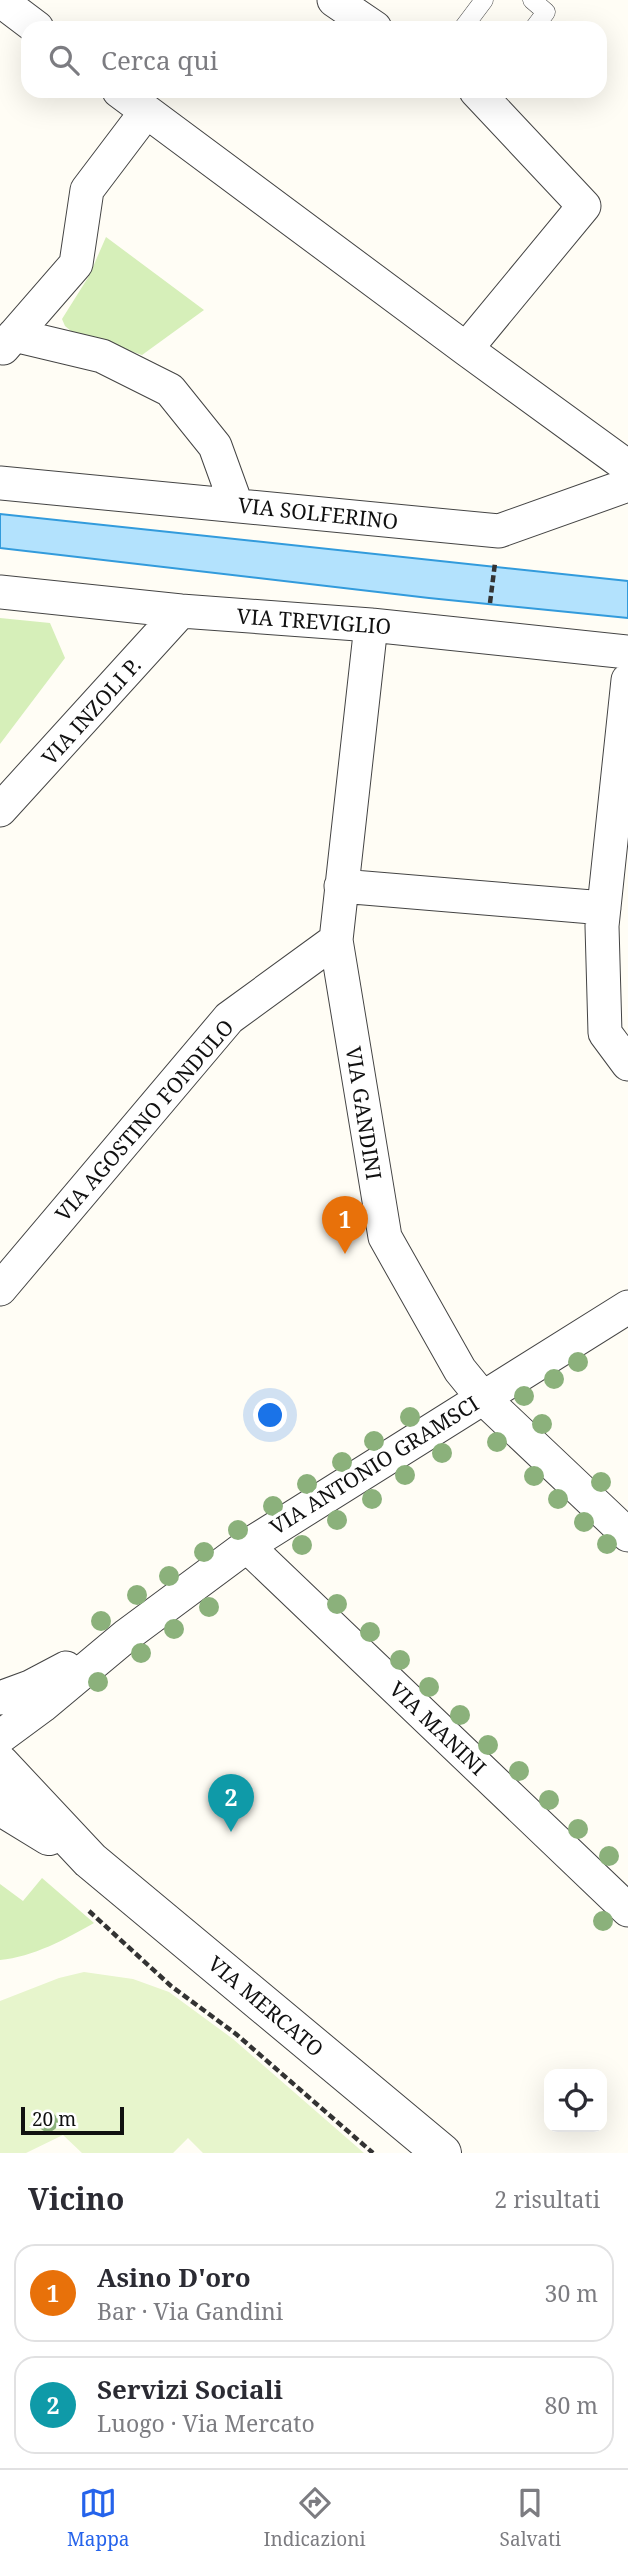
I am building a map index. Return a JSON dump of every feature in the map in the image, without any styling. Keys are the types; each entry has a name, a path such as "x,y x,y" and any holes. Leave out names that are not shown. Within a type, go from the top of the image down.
{"street":[{"path":"0,0 28,21"},
{"path":"334,0 365,21"},
{"path":"128,98 628,467"},
{"path":"466,349 584,206 488,98"},
{"path":"7,344 76,264 87,190 146,112"},
{"path":"7,344 102,356 170,390 215,446 236,504"},
{"name":"VIA SOLFERINO","path":"0,483 499,531 628,485"},
{"name":"VIA TREVIGLIO","path":"0,593 181,611 371,625 628,652"},
{"name":"VIA INZOLI P.","path":"0,810 181,611"},
{"name":"VIA GANDINI","path":"371,625 336,940 385,1237 460,1370 482,1397 628,1535"},
{"path":"628,680 602,926 605,1033 628,1064"},
{"path":"341,886 604,908"},
{"name":"VIA AGOSTINO FONDULO","path":"0,1289 229,1018 336,940"},
{"name":"VIA ANTONIO GRAMSCI","path":"0,1737 42,1706 127,1634 247,1546 628,1307"},
{"name":"VIA MANINI","path":"247,1546 628,1910"},
{"name":"VIA ANTONIO GRAMSCI","path":"0,1698 30,1687 127,1634"},
{"name":"VIA MERCATO","path":"0,1764 90,1860 442,2153"},
{"name":"VIA MERCATO","path":"0,1806 90,1860"}],"lane":[{"path":"468,21 484,0"},
{"path":"532,0 546,12 539,21"}],"path":[{"path":"487,636 499,531"},
{"path":"88,1910 171,1986 236,2034 373,2153"}],"green space":[{"path":"106,237 204,310 142,355 71,331 62,319 89,276"},
{"path":"0,618 50,623 65,658 0,744"},
{"path":"42,1878 94,1923 37,1951 0,1960 0,1884 23,1901"},
{"path":"84,1972 133,1979 169,1992 233,2039 364,2153 203,2153 188,2138 173,2153 82,2153 63,2135 26,2153 0,2153 0,2001 59,1978"}],"water":[{"path":"0,514 628,581 628,618 429,598 0,548"}],"place":[{"name":"Asino D'oro","path":"345,1254"},
{"name":"Servizi Sociali","path":"231,1832"}]}
